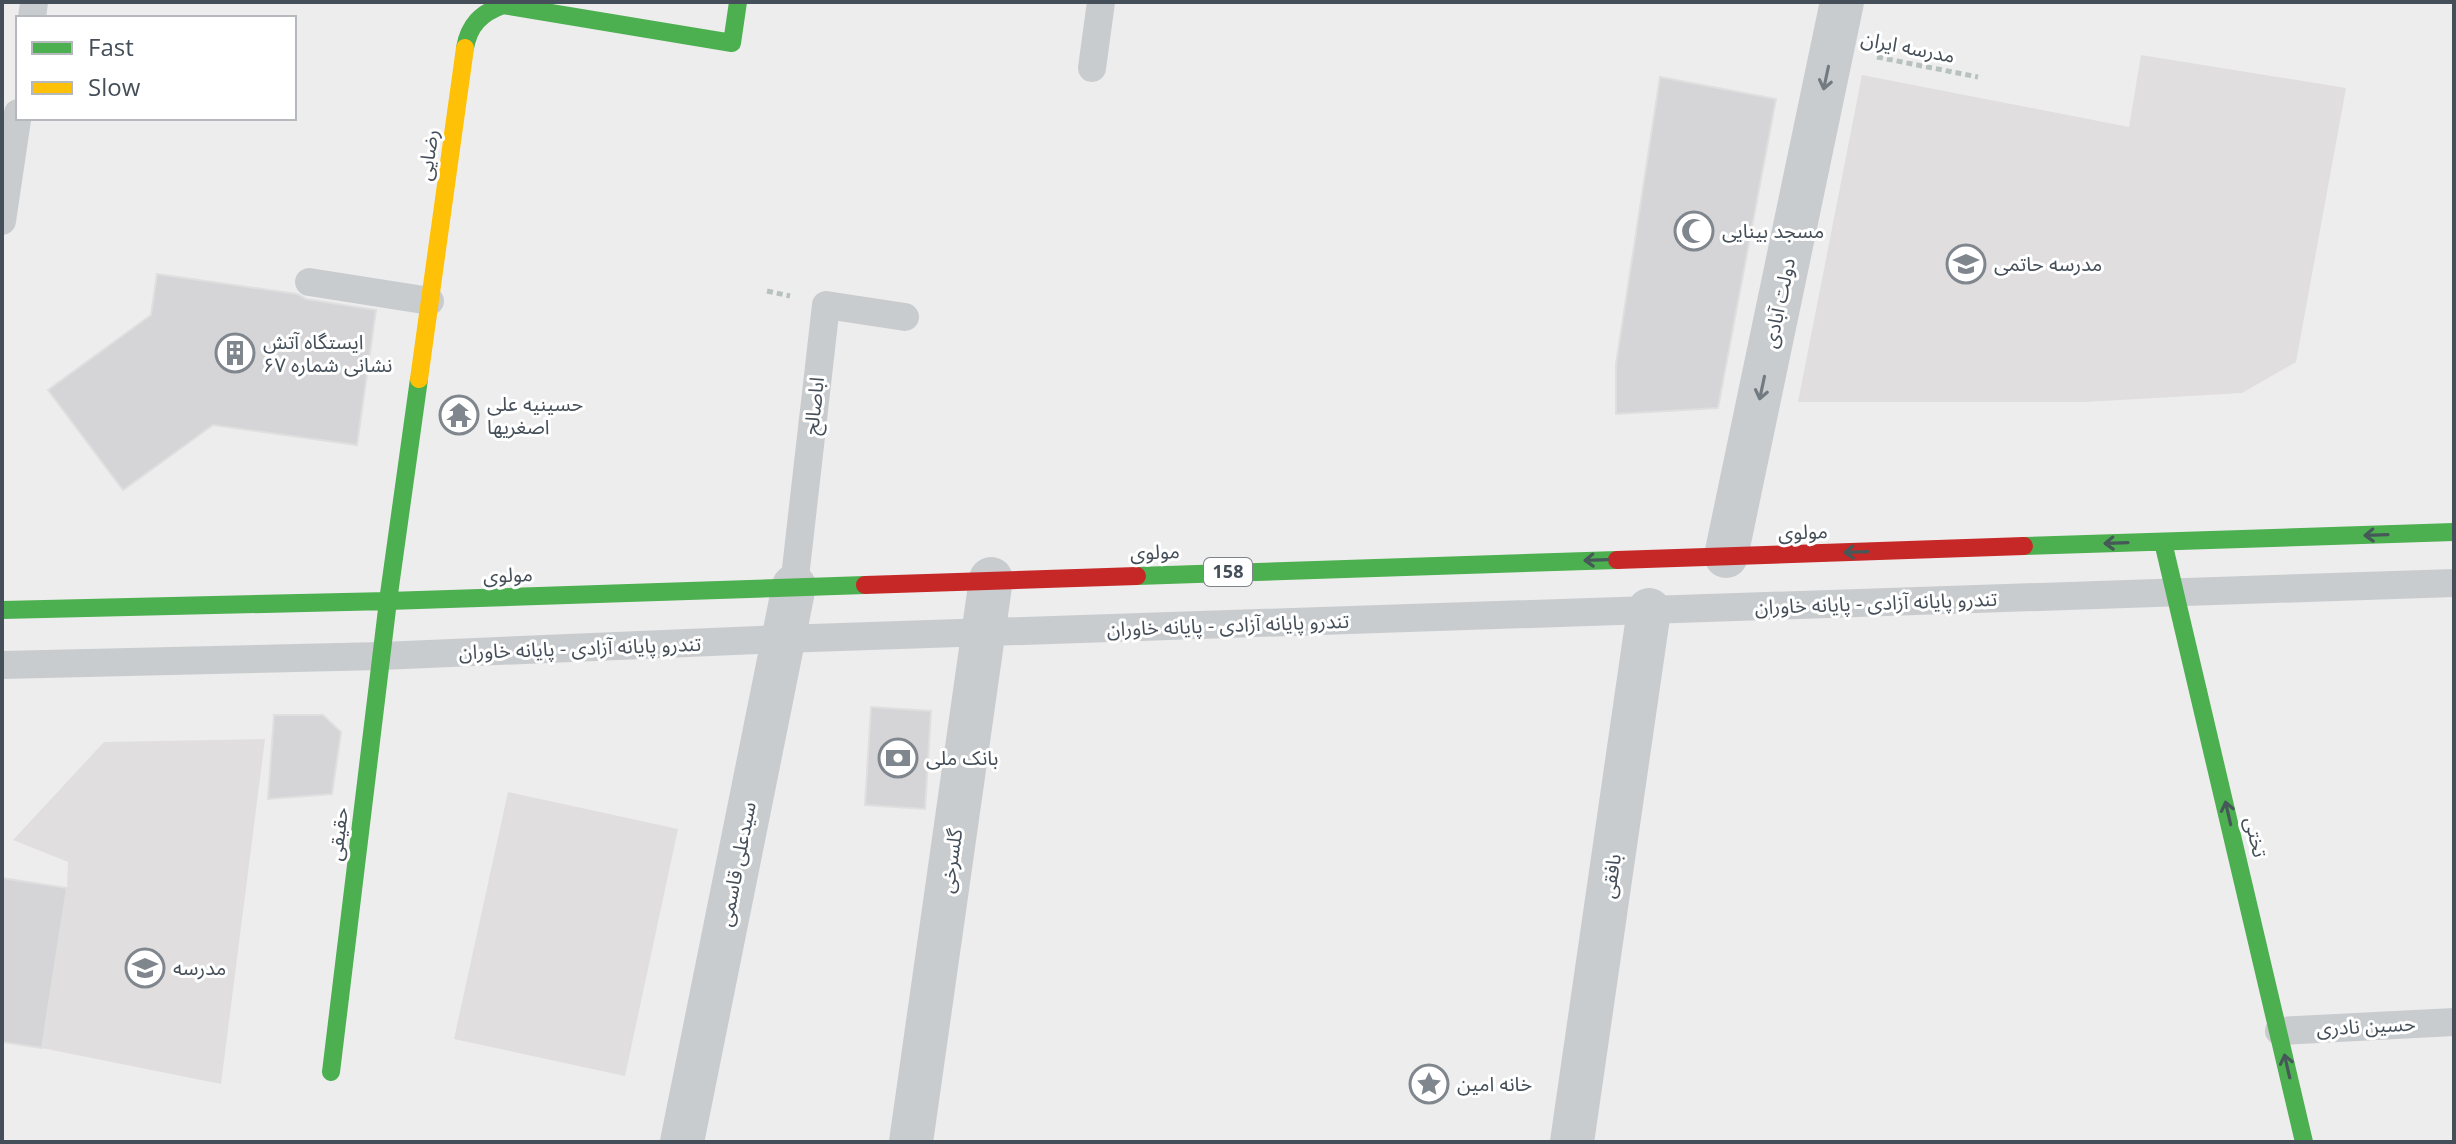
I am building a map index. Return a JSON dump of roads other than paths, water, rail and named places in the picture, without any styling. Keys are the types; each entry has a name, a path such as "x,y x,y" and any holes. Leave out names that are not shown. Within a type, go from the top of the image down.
{"main road":[{"name":"رضایی","path":"388,601 467,36 473,22 485,10 503,5 732,43 738,2"},
{"name":"مولوی","path":"2,610 388,601 2454,532"},
{"name":"تختی","path":"2163,542 2304,1142"},
{"name":"حقیقی","path":"331,1072 388,601"}],"street":[{"name":"دولت آبادی","path":"1726,556 1842,2"},
{"name":"گلسرخی","path":"911,1142 991,579"},
{"name":"سیدعلی قاسمی","path":"682,1142 794,586"},
{"name":"بافقی","path":"1572,1142 1649,610"}],"lane":[{"path":"1092,68 1101,2"},
{"path":"2,221 17,120"},
{"path":"309,282 430,301"},
{"name":"اباصالح","path":"794,586 826,305 905,317"},
{"name":"تندرو پایانه آزادی - پایانه خاوران","path":"2,665 381,656 782,639 2454,583"},
{"name":"حسین نادری","path":"2279,1031 2454,1022"}],"place":[{"name":"مسجد بینایی","path":"1694,231"},
{"name":"مدرسه حاتمی","path":"1966,264"},
{"name":"ایستگاه آتش نشانی شماره ۶۷","path":"235,353"},
{"name":"حسینیه علی اصغریها","path":"459,415"},
{"name":"بانک ملی","path":"898,758"},
{"name":"مدرسه","path":"145,968"},
{"name":"خانه امین","path":"1429,1084"}]}
